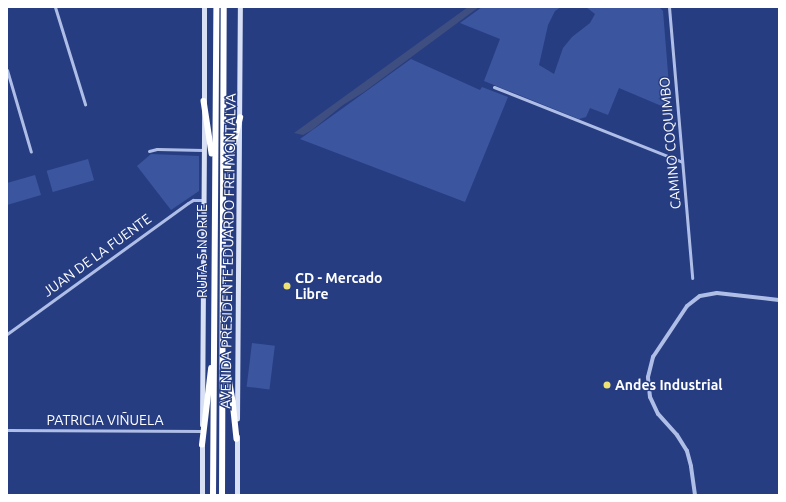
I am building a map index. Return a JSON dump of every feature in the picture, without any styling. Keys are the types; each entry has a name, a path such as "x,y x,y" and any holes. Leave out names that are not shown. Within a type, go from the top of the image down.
{"highway":[{"name":"RUTA 5 NORTE","path":"213,495 216,7"},
{"name":"RUTA 5 NORTE","path":"222,495 224,7"},
{"path":"204,101 215,163"},
{"path":"223,189 240,118"},
{"path":"223,340 233,401 237,439"},
{"path":"202,445 214,349"}],"main road":[{"name":"AVENIDA PRESIDENTE EDUARDO FREI MONTALVA","path":"202,495 204,7"},
{"name":"AVENIDA PRESIDENTE EDUARDO FREI MONTALVA","path":"236,495 240,7"}],"street":[{"path":"55,7 85,104"},
{"name":"CAMINO COQUIMBO","path":"669,7 692,278"},
{"path":"7,70 31,152"},
{"path":"494,87 682,162"},
{"path":"149,151 161,149 204,150"},
{"name":"JUAN DE LA FUENTE","path":"7,334 188,203 193,200 203,200"},
{"path":"695,495 691,466 687,451 677,436 658,414 650,397 648,377 653,357 687,306 700,296 717,293 779,300"},
{"name":"PATRICIA VIÑUELA","path":"7,430 202,431"}],"shaded area":[{"path":"468,7 479,7 364,92 343,105 312,130 303,135 294,133"},
{"path":"482,7 561,7 555,11 548,25 539,65 554,74 563,48 572,37 590,23 595,14 586,7 659,7 663,11 671,110 619,88 608,115 590,108 586,117 579,119 484,81 500,39 460,23"},
{"path":"411,59 480,90 482,87 508,97 465,202 300,139"},
{"path":"151,154 199,156 199,191 171,210 137,166"},
{"path":"88,159 94,180 53,192 47,171"},
{"path":"35,175 41,195 7,205 7,183"},
{"path":"252,343 275,346 269,389 247,387"}],"place":[{"name":"CD - Mercado Libre","path":"287,286"},
{"name":"Andes Industrial","path":"607,385"}]}
